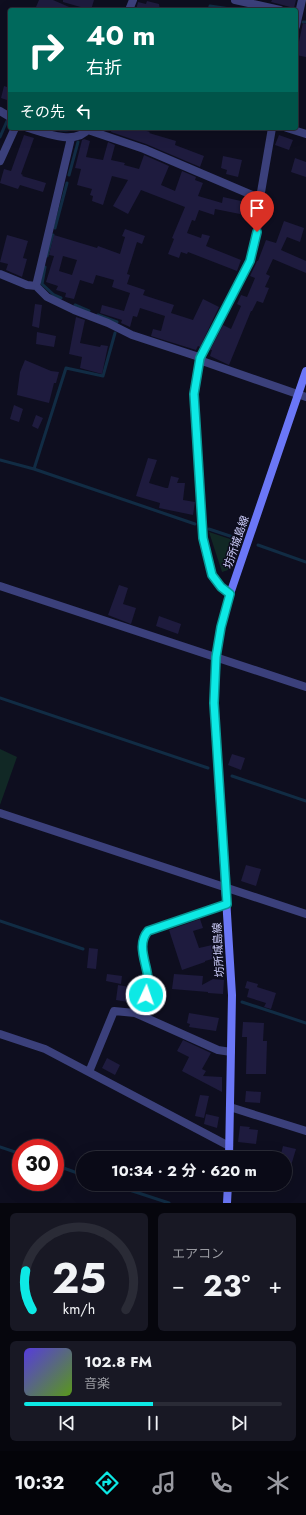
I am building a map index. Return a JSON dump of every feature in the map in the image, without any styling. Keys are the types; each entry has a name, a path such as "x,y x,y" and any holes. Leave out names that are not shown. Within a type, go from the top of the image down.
{"main road":[{"name":"坊所城島線","path":"229,1151 232,995 214,703 216,657 221,627 230,594 302,395 306,371"},
{"path":"227,1203 228,1191"}],"street":[{"path":"235,0 271,8"},
{"path":"300,14 302,0"},
{"path":"0,161 14,130"},
{"path":"35,130 61,137 71,138 87,130"},
{"path":"92,130 260,198"},
{"path":"230,594 221,587 212,575 203,538 194,394 200,358 250,261 257,232 260,198 272,130"},
{"path":"293,130 306,134"},
{"path":"36,286 71,138"},
{"path":"0,274 26,285 36,286 47,297 132,335 196,356 205,362 302,395"},
{"path":"0,586 306,687"},
{"path":"0,812 306,914"},
{"path":"142,1016 148,979 142,944 143,937 148,931 227,904"},
{"path":"89,1072 114,1011 135,1013 218,1050 231,1052"},
{"path":"0,1034 44,1049 229,1146"},
{"path":"230,1107 306,1131"}],"green space":[{"path":"209,532 239,542 228,570 222,572"},
{"path":"0,749 17,757 0,805"}],"building":[{"path":"39,0 53,0 71,8 38,8 36,7"},
{"path":"63,0 94,0 92,8 84,8 63,2"},
{"path":"272,0 296,0 294,8 271,2"},
{"path":"147,1 159,4 160,8 136,8 138,2 146,4"},
{"path":"303,23 306,24 306,57 298,55 298,46"},
{"path":"4,86 8,87 8,100 1,98"},
{"path":"112,130 143,130 176,141 175,145 204,156 200,167 146,144 111,132"},
{"path":"24,135 34,138 21,174 23,175 22,176 46,183 43,192 20,185 18,189 0,183 4,169 11,171"},
{"path":"279,135 293,140 289,150 275,145"},
{"path":"84,139 90,141 86,157 103,160 108,142 115,145 111,160 125,163 124,165 139,169 144,155 169,166 161,185 175,191 182,171 196,177 195,180 203,183 198,196 222,203 223,197 241,201 240,204 252,207 250,216 215,209 214,215 199,210 195,221 192,220 187,233 201,238 202,234 210,236 206,246 241,260 237,271 188,252 187,254 181,252 179,258 168,254 174,239 172,238 185,207 141,190 128,214 113,206 128,180 112,176 103,205 92,201 93,196 90,195 92,189 77,185 81,169 75,168 82,140"},
{"path":"223,156 242,160 238,177 226,174 227,170 221,168"},
{"path":"295,158 306,162 306,177 291,172"},
{"path":"284,221 304,228 300,242 287,237 281,250 306,261 306,273 273,259 266,274 270,276 265,287 269,288 263,303 257,301 251,311 229,365 210,356 212,350 210,350 223,325 231,329 241,306 237,304 241,295 247,297 255,278 250,276 258,261 266,240 276,243"},
{"path":"125,229 145,236 142,244 137,242 127,274 130,275 127,284 145,290 143,295 174,305 171,313 193,320 203,299 219,307 200,347 198,346 196,350 151,336 153,329 161,331 165,316 140,308 137,317 133,316 130,327 121,323 122,320 100,313 102,305 124,311 130,293 112,287 114,280 96,275 93,284 80,280 74,299 65,297 66,293 56,290 58,286 46,282 54,256 49,255 54,235 97,248 98,246 120,254 125,237 122,236","holes":["63,256 77,260 72,275 59,271"]},
{"path":"7,235 28,241 23,258 27,259 22,277 6,270 8,264 0,262"},
{"path":"35,304 42,305 39,328 32,326"},
{"path":"76,317 85,320 80,343 100,347 101,345 108,346 102,374 80,368 82,357 69,354"},
{"path":"37,332 56,336 54,347 36,344"},
{"path":"25,360 51,371 59,372 56,383 54,383 49,403 17,395 20,372"},
{"path":"14,405 23,409 19,422 10,419"},
{"path":"36,415 43,418 38,429 32,426"},
{"path":"148,458 157,460 149,483 168,488 171,476 179,478 177,483 185,483 183,500 195,502 193,515 159,508 160,503 136,496"},
{"path":"119,585 128,588 123,604 136,608 131,624 108,615"},
{"path":"159,616 181,624 178,634 156,626"},
{"path":"232,754 245,758 241,770 228,765"},
{"path":"246,865 261,869 256,886 241,881"},
{"path":"200,919 203,928 193,931 199,948 221,943 223,956 182,970 169,930"},
{"path":"89,948 98,949 96,969 87,968"},
{"path":"107,974 122,976 121,984 106,981"},
{"path":"174,974 203,976 202,985 213,979 224,980 223,994 172,989"},
{"path":"247,981 258,984 257,987 276,993 271,1009 264,1007 266,1003 247,997 249,989 245,988"},
{"path":"118,985 142,989 140,1004 116,1000"},
{"path":"189,1013 219,1018 216,1031 189,1027 190,1024 187,1023"},
{"path":"243,1022 264,1023 263,1041 267,1041 266,1074 246,1074 247,1037 242,1037"},
{"path":"183,1040 211,1053 202,1069 206,1071 203,1076 222,1077 222,1092 182,1071 189,1057 177,1051"},
{"path":"107,1058 120,1065 115,1075 102,1068"},
{"path":"246,1091 261,1092 260,1103 245,1102"},
{"path":"200,1095 209,1096 204,1118 195,1116"},
{"path":"206,1114 219,1117 217,1128 204,1124"},
{"path":"240,1126 258,1130 256,1144 238,1142"},
{"path":"283,1146 296,1149 292,1162 292,1151 282,1151"}],"waterway":[{"path":"210,8 210,6 224,8"},
{"path":"0,137 7,121"},
{"path":"64,130 70,130"},
{"path":"69,175 78,142"},
{"path":"55,228 67,183"},
{"path":"47,256 53,235"},
{"path":"45,267 42,284 54,295 61,298"},
{"path":"75,305 89,311"},
{"path":"98,315 117,322"},
{"path":"34,469 66,368 103,376 115,333"},
{"path":"0,460 34,469 195,524"},
{"path":"209,529 239,539"},
{"path":"258,545 306,562"},
{"path":"0,698 208,768"},
{"path":"232,776 306,801"},
{"path":"0,921 83,949"},
{"path":"242,1002 306,1023"},
{"path":"0,1147 12,1151"},
{"path":"64,1168 76,1172"},
{"path":"132,1191 169,1203"}],"route":[{"path":"146,995 148,979 142,944 143,937 148,931 227,904 214,703 216,657 221,627 230,594 221,587 212,575 203,538 194,394 202,352 250,261 257,232"}]}
